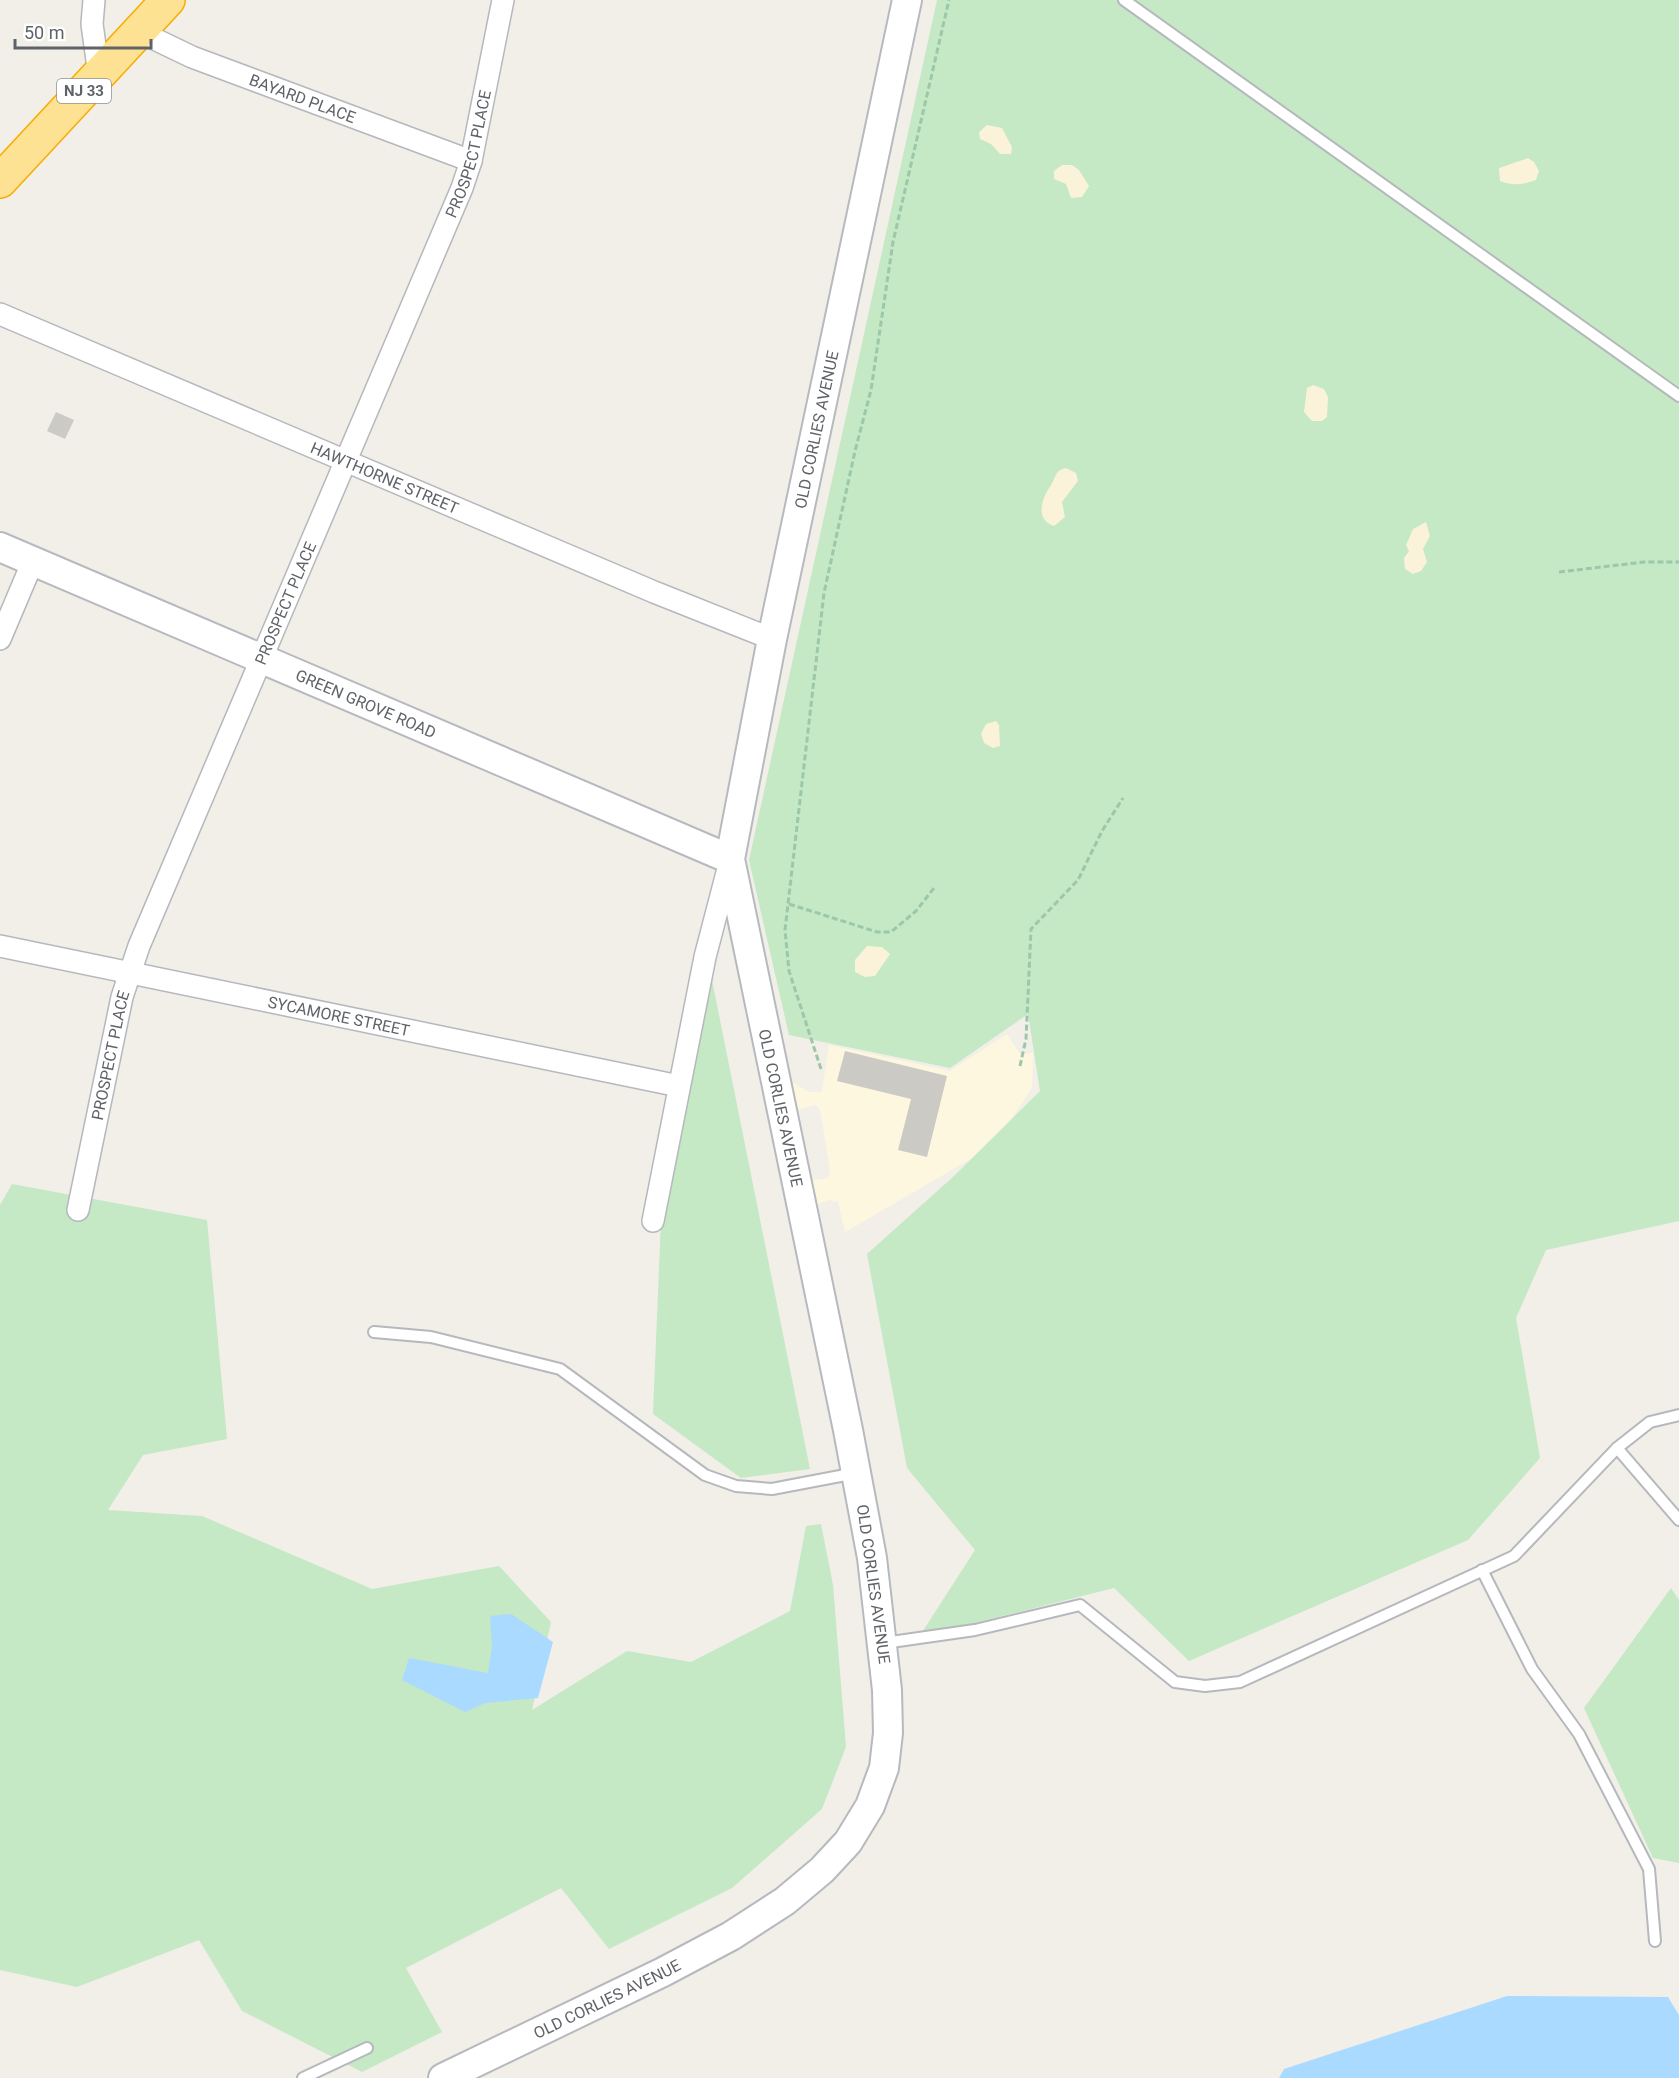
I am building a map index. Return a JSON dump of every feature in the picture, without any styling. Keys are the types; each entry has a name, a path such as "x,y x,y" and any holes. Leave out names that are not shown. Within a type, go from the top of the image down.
{"highway":[{"name":"NJ 33","path":"0,181 168,0"}],"street":[{"path":"94,0 92,24 99,75"},
{"name":"PROSPECT PLACE","path":"78,1210 109,1054 138,946 471,161 503,0"},
{"name":"OLD CORLIES AVENUE","path":"653,1221 705,957 730,859 772,639 907,0"},
{"name":"BAYARD PLACE","path":"138,31 192,57 471,161"},
{"name":"HAWTHORNE STREET","path":"0,314 772,639"},
{"name":"GREEN GROVE ROAD","path":"0,547 730,859"},
{"path":"0,639 33,561"},
{"name":"OLD CORLIES AVENUE","path":"443,2078 663,1972 731,1936 785,1901 822,1870 859,1826 870,1806 884,1768 888,1712 884,1643 857,1473 730,859"},
{"name":"SYCAMORE STREET","path":"0,946 679,1086"}],"lane":[{"path":"1125,0 1679,396"},
{"path":"374,1332 431,1337 560,1368 705,1475 736,1486 772,1489 857,1473"},
{"path":"884,1643 975,1630 1080,1605 1175,1682 1205,1686 1240,1682 1514,1556 1617,1448 1650,1422 1679,1415"},
{"path":"1617,1448 1679,1520"},
{"path":"1482,1570 1532,1669 1579,1734 1649,1869 1655,1941"},
{"path":"303,2078 367,2048"}],"path":[{"path":"821,1069 789,971 785,930 798,802 824,593 875,372 893,242 949,0"},
{"path":"1559,572 1644,562 1679,562"},
{"path":"1020,1066 1026,1039 1031,928 1077,880 1102,831 1123,798"},
{"path":"789,904 877,932 891,933 916,911 934,888"}],"shaded area":[{"path":"1007,1034 1020,1054 1033,1053 1032,1088 993,1146 845,1232 838,1202 829,1200 816,1205 807,1177 812,1180 824,1179 829,1177 830,1170 820,1109 815,1105 795,1110 790,1081 809,1092 822,1092 829,1045 950,1071"}],"green space":[{"path":"937,0 1679,0 1679,1221 1546,1250 1516,1318 1540,1458 1468,1540 1189,1661 1114,1588 919,1637 975,1550 907,1468 867,1254 954,1176 1040,1091 1028,1014 950,1068 789,1035 749,860"},
{"path":"710,970 810,1469 741,1478 653,1414 662,1196"},
{"path":"12,1184 207,1220 227,1439 143,1455 108,1510 202,1516 372,1589 499,1566 551,1622 532,1710 627,1651 691,1662 790,1611 806,1526 821,1524 833,1585 846,1747 822,1809 732,1888 609,1949 561,1888 406,1968 442,2032 362,2072 242,2011 199,1940 77,1987 0,1970 0,1205"},
{"path":"1671,1588 1679,1600 1679,1863 1653,1858 1584,1708"}],"sand":[{"path":"987,125 1002,128 1012,147 1011,154 1000,154 991,144 980,139 979,132"},
{"path":"1528,158 1534,162 1539,171 1536,180 1518,184 1500,181 1499,168"},
{"path":"1062,165 1072,165 1079,170 1089,186 1082,197 1071,198 1066,184 1054,179 1054,171"},
{"path":"1313,385 1324,389 1328,397 1327,417 1322,421 1312,421 1304,412 1307,388"},
{"path":"1066,468 1076,473 1078,481 1062,502 1065,517 1054,526 1044,518 1043,502 1058,472"},
{"path":"1426,522 1430,536 1423,549 1427,562 1421,571 1413,574 1405,569 1404,558 1409,551 1406,545 1413,529"},
{"path":"996,721 999,725 1000,746 993,748 984,743 981,734 986,724"},
{"path":"867,946 882,947 890,954 875,976 865,977 855,972 855,960"}],"water":[{"path":"511,1614 553,1642 538,1698 485,1703 465,1712 402,1680 409,1658 488,1673 492,1645 490,1616"},
{"path":"1507,1996 1668,1997 1679,2015 1679,2078 1279,2078 1284,2069"}],"building":[{"path":"56,412 74,420 65,439 47,431"},
{"path":"845,1051 947,1076 927,1157 898,1150 911,1099 837,1081"}]}
